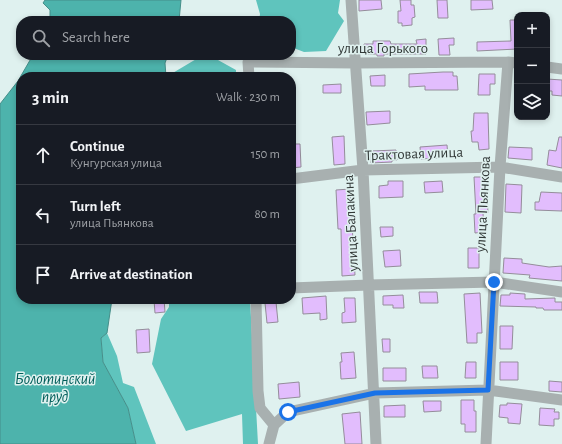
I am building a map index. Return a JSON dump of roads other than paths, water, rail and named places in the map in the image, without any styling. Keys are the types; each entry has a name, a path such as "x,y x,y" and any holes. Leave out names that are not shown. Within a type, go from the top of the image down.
{"street":[{"name":"улица Балакина","path":"351,0 363,170 375,393 376,444"},
{"name":"улица Горького","path":"249,72 248,62 512,62"},
{"name":"улица Пьянкова","path":"486,444 500,167 512,62"},
{"path":"550,67 562,69"},
{"name":"Трактовая улица","path":"296,178 363,170 500,167 562,177"},
{"path":"296,288 494,282 562,292"},
{"path":"256,304 258,391 260,408 274,425"},
{"path":"269,444 274,425 288,412 375,393 488,390 562,400"}],"water":[{"path":"45,0 181,0 179,16 50,16 50,10 43,3"},
{"name":"Болотинский пруд","path":"30,60 166,60 166,72 23,72"},
{"name":"Болотинский пруд","path":"16,84 16,304 111,304 107,333 101,338 103,362 128,408 136,444 0,444 0,104"}]}
